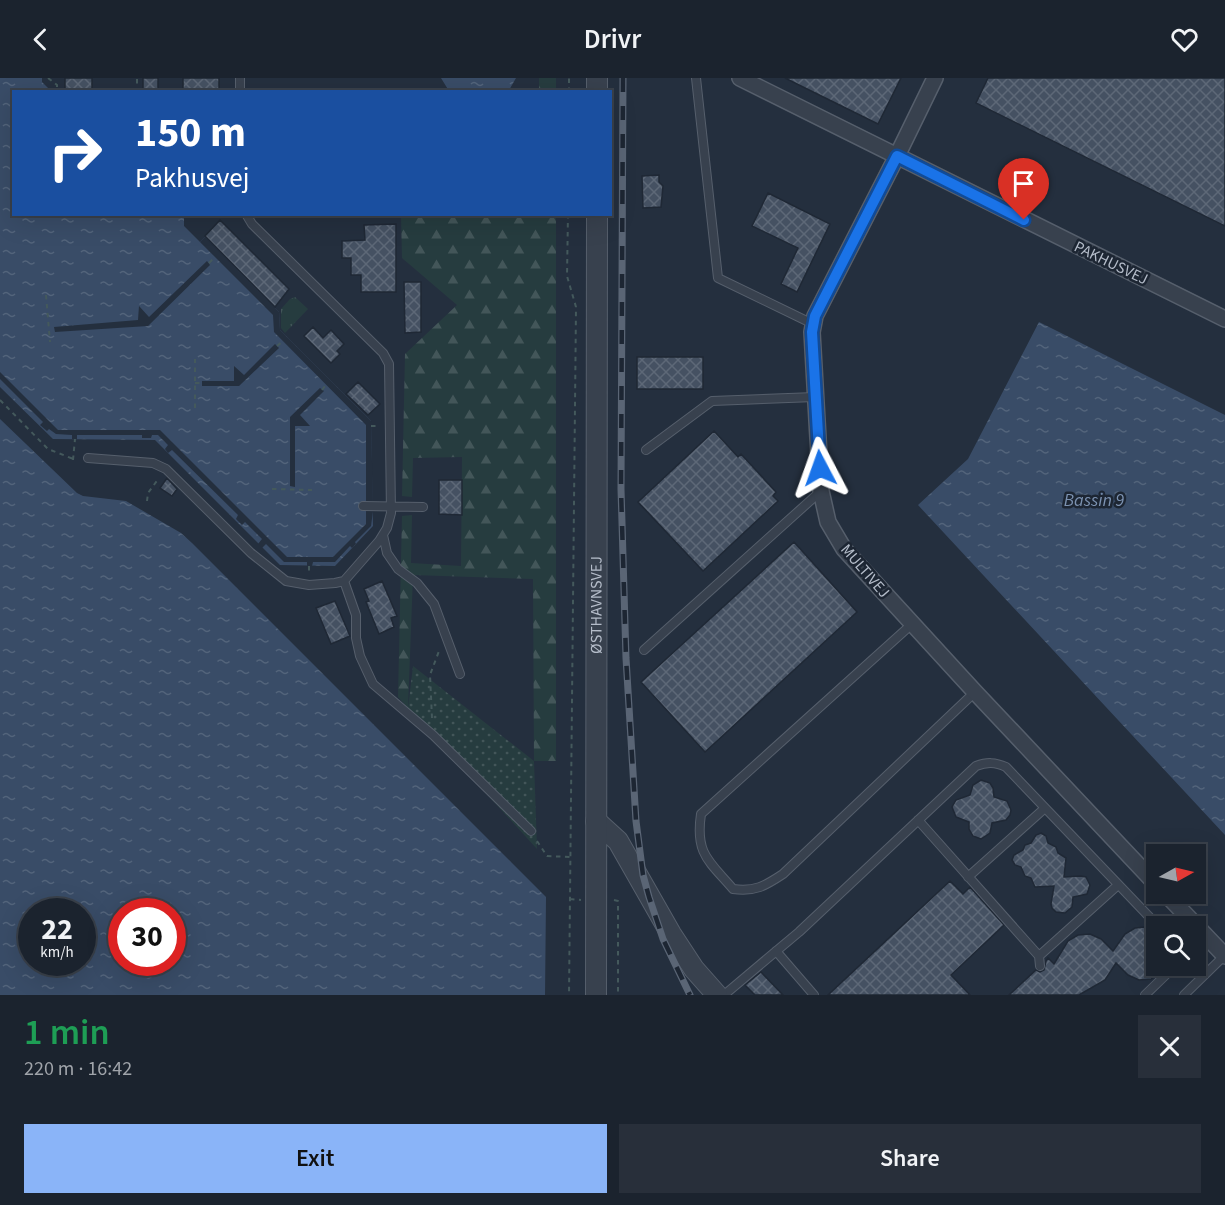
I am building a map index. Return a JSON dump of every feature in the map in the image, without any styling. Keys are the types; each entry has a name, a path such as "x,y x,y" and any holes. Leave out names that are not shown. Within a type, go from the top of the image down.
{"street":[{"name":"PAKHUSVEJ","path":"740,78 1225,319"},
{"name":"MULTIVEJ","path":"935,78 813,324 821,491 828,522 844,549 1146,873"},
{"name":"ØSTHAVNSVEJ","path":"596,995 597,216"},
{"path":"596,821 618,841 671,934 694,969 717,995"},
{"path":"1176,904 1225,956"}],"lane":[{"path":"696,78 718,278 813,324"},
{"path":"88,458 153,463 166,469 251,553 286,581 309,585 344,581 383,535 390,521 391,506 389,364 383,353 252,224 247,216"},
{"path":"646,450 712,401 815,397"},
{"path":"644,650 821,491"},
{"path":"363,506 423,507"},
{"path":"383,535 387,553 398,569 417,583 434,604 460,674"},
{"path":"344,581 356,615 356,638 360,656 374,684 433,735 531,831"},
{"path":"912,624 701,814 698,832 703,853 733,889 748,891 766,885 783,874 975,692"},
{"path":"724,995 799,932 976,766 986,762 1006,767 1148,916"},
{"path":"968,877 1045,808"},
{"path":"918,820 1039,956 1040,966"},
{"path":"1039,956 1118,885"},
{"path":"776,951 814,995"},
{"path":"1184,995 1225,956"},
{"path":"1145,995 1165,976"}],"path":[{"path":"48,78 57,85 57,90"},
{"path":"568,216 567,276 576,307 570,995"},
{"path":"209,263 215,257"},
{"path":"46,295 50,342"},
{"path":"49,330 55,330"},
{"path":"277,346 283,341"},
{"path":"195,359 195,408"},
{"path":"195,383 202,383"},
{"path":"322,390 326,385"},
{"path":"0,400 48,449 74,460 88,458"},
{"path":"371,426 381,426"},
{"path":"74,460 75,439"},
{"path":"147,501 148,493 166,469"},
{"path":"272,489 312,490"},
{"path":"309,566 309,572"},
{"path":"433,735 430,675 445,634"},
{"path":"531,831 547,856 570,857"}],"green space":[{"path":"539,78 556,78 556,90 539,90"},
{"path":"401,216 556,216 556,761 534,761 533,579 413,575 408,708 398,697 402,516 412,515 411,563 461,566 462,457 413,458 412,497 402,496 405,354 457,305 402,258"},
{"path":"295,297 308,309 285,333 281,328 281,309"},
{"path":"413,666 534,761 537,849 408,708"}],"water":[{"path":"0,78 42,78 42,82 50,90 12,90 12,216 184,216 184,226 200,242 205,237 279,312 280,330 371,421 373,526 335,566 280,565 155,440 53,439 0,387"},
{"path":"441,78 516,78 509,90 448,90"},
{"name":"Bassin 9","path":"1039,322 1225,415 1225,835 918,505 968,459"},
{"path":"0,419 77,493 83,496 126,501 181,533 546,897 545,995 0,995"}],"pier":[{"path":"205,237 279,312 280,330 371,421 373,504 366,503 366,425 274,332 273,315 200,242"},
{"path":"207,261 210,265 148,326 55,332 54,327 138,320 139,306 149,317"},
{"path":"275,344 279,348 239,386 202,386 202,381 234,381 234,366 244,375"},
{"path":"0,372 58,430 160,430 287,557 333,557 366,524 366,511 373,511 371,526 352,548 350,546 335,562 313,562 312,566 307,566 307,562 284,562 266,544 262,548 258,544 262,539 245,522 242,525 236,519 238,515 172,450 168,453 165,449 168,445 158,435 142,438 142,435 77,435 77,439 72,439 72,435 56,434 49,429 47,431 40,425 43,422 0,379"},
{"path":"320,388 324,391 300,415 310,426 295,426 295,487 290,486 290,417"}],"building":[{"path":"65,78 92,78 92,90 65,90"},
{"path":"143,78 158,78 158,90 143,90"},
{"path":"183,78 219,78 219,90 183,90"},
{"path":"785,78 901,78 878,124"},
{"path":"988,78 1225,78 1225,226 976,103"},
{"path":"659,175 659,182 663,186 661,207 643,208 642,176"},
{"path":"768,193 830,224 797,292 781,284 798,248 752,226"},
{"path":"220,220 289,289 275,307 205,236"},
{"path":"396,224 396,292 361,292 361,275 351,275 351,258 342,258 342,241 365,240 364,225"},
{"path":"404,282 421,282 421,332 405,333"},
{"path":"313,327 323,338 331,330 344,344 337,351 340,354 331,363 304,336"},
{"path":"637,357 703,357 703,389 637,389"},
{"path":"358,382 380,404 368,415 346,394"},
{"path":"714,431 738,457 741,454 776,492 773,496 778,501 703,571 638,502"},
{"path":"167,478 177,489 172,496 160,488"},
{"path":"439,480 462,480 462,515 439,514"},
{"path":"794,542 857,612 705,752 641,682"},
{"path":"382,581 397,616 391,618 394,627 379,634 366,602 369,601 364,589"},
{"path":"335,601 350,636 331,644 316,608"},
{"path":"981,780 990,783 994,797 1007,801 1011,810 1006,820 992,823 990,833 981,839 973,836 969,829 969,822 956,817 952,807 956,800 970,795 973,785"},
{"path":"1041,833 1046,836 1048,843 1056,847 1058,853 1066,858 1064,877 1086,877 1090,885 1087,894 1073,897 1072,907 1065,913 1056,912 1052,908 1054,886 1035,887 1031,878 1025,876 1021,867 1015,865 1012,860 1014,855 1023,850 1025,845 1031,843 1036,835"},
{"path":"950,881 963,894 970,887 1004,925 951,975 970,995 828,995"},
{"path":"1146,927 1146,976 1154,976 1151,979 1139,980 1128,975 1116,963 1105,980 1079,995 1009,995 1036,970 1040,972 1044,970 1048,958 1054,964 1068,941 1078,935 1090,934 1101,939 1113,951 1125,934 1135,928"},
{"path":"761,972 783,995 755,995 745,985"}],"railway":[{"path":"623,78 621,489 626,658 636,821 643,875 649,897 663,939 690,995"}],"route":[{"path":"820,468 812,332 815,316 897,156 1024,220"}]}
